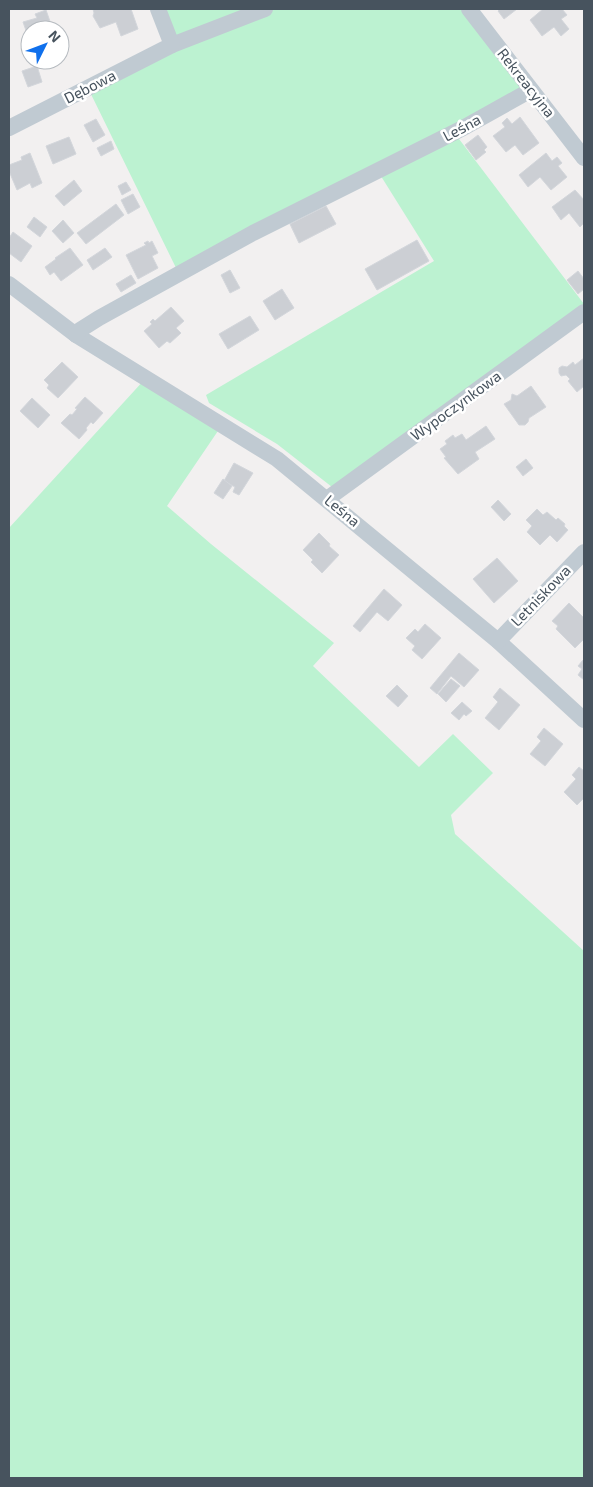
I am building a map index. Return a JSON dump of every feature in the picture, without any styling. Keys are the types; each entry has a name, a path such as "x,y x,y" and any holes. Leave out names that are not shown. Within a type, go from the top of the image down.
{"street":[{"path":"158,9 172,45"},
{"name":"Dębowa","path":"9,128 172,45 265,9"},
{"name":"Rekreacyjna","path":"469,9 584,158"},
{"name":"Leśna","path":"76,336 80,330 99,318 253,233 463,128 531,90"},
{"name":"Leśna","path":"9,284 76,336 277,459 498,641 584,720"},
{"name":"Wypoczynkowa","path":"327,499 584,312"},
{"name":"Letniskowa","path":"498,641 584,552"}],"green space":[{"path":"158,9 469,9 531,90 179,274 88,88 172,45"},
{"path":"456,135 584,304 332,487 277,444 209,403 206,395 434,261 379,173"},
{"path":"145,379 222,425 167,506 334,643 313,666 419,767 453,734 493,773 451,815 455,834 584,951 584,1478 9,1478 9,528"}],"building":[{"path":"93,9 131,9 138,29 121,36 116,22 100,28 93,16"},
{"path":"500,9 517,9 504,19 498,11"},
{"path":"543,9 562,9 567,15 561,19 569,29 561,36 554,27 542,36 530,20"},
{"path":"46,10 50,20 30,20 37,18 35,14"},
{"path":"38,70 42,82 28,87 22,71"},
{"path":"520,117 539,143 523,155 515,145 506,152 493,136 505,127 502,123 507,118 512,124"},
{"path":"96,119 105,135 93,142 84,125"},
{"path":"478,135 487,147 484,150 486,152 476,160 465,145"},
{"path":"69,137 76,154 53,164 46,146"},
{"path":"111,141 114,149 101,156 97,148"},
{"path":"30,153 42,183 32,188 30,183 17,190 9,171 9,165 22,160 21,157"},
{"path":"546,153 552,161 557,157 562,163 558,166 567,177 551,190 540,177 528,187 519,175"},
{"path":"74,180 82,191 64,206 55,196"},
{"path":"126,182 131,190 122,195 118,186"},
{"path":"575,190 584,200 584,223 580,227 569,213 561,220 552,207"},
{"path":"133,194 140,207 128,214 121,200"},
{"path":"116,204 124,215 86,244 77,233"},
{"path":"326,206 336,224 299,243 290,224"},
{"path":"34,217 47,227 40,237 27,227"},
{"path":"63,220 74,233 63,243 52,231"},
{"path":"13,232 32,246 21,262 9,253 9,238"},
{"path":"417,240 429,261 377,290 365,269"},
{"path":"148,241 149,243 152,241 158,253 152,256 158,268 138,279 126,255 146,245 144,243"},
{"path":"70,248 83,265 61,281 54,272 50,275 45,267"},
{"path":"105,248 112,257 93,270 87,260"},
{"path":"230,270 240,288 230,293 221,275"},
{"path":"578,271 584,279 584,289 578,294 567,280"},
{"path":"131,275 136,283 121,292 116,284"},
{"path":"282,289 294,308 275,320 263,301"},
{"path":"171,307 184,321 176,328 181,333 170,343 167,341 159,348 144,331 152,324 150,322 153,319 155,321"},
{"path":"250,316 259,330 228,349 219,334"},
{"path":"584,358 584,386 577,392 568,381 570,379 566,375 561,376 559,368 562,366 567,367 573,362 575,365"},
{"path":"62,362 78,377 58,398 47,388 49,385 44,380"},
{"path":"531,386 546,407 529,418 525,425 519,425 504,404 511,400 512,394 517,396"},
{"path":"85,397 103,413 93,424 91,422 79,439 61,423 70,414 72,415 77,409 75,408"},
{"path":"32,398 50,415 38,428 20,411"},
{"path":"486,426 495,439 475,452 479,459 458,474 444,458 446,457 440,449 447,444 445,441 453,435 455,438 462,434 466,440"},
{"path":"526,459 533,468 523,476 516,467"},
{"path":"234,463 253,473 239,495 233,492 235,487 224,481"},
{"path":"223,479 232,486 223,499 214,493"},
{"path":"498,500 511,514 504,521 491,507"},
{"path":"537,509 543,515 547,512 556,520 558,518 565,524 564,526 568,530 557,542 550,535 540,545 527,532 532,526 526,520"},
{"path":"319,533 339,555 322,573 303,550"},
{"path":"497,558 518,581 494,603 473,579"},
{"path":"384,589 402,605 388,621 377,612 360,632 353,626"},
{"path":"569,603 584,618 584,639 575,648 556,629 558,626 552,621"},
{"path":"425,624 441,638 422,659 412,650 415,646 406,638 415,629 418,632"},
{"path":"459,653 479,670 464,687 451,676 437,694 430,688"},
{"path":"583,660 584,680 578,675 582,669 578,666"},
{"path":"451,679 460,686 446,702 438,694"},
{"path":"397,685 408,696 398,707 386,696"},
{"path":"500,688 520,705 499,730 485,718 498,702 493,697"},
{"path":"462,702 472,711 466,716 464,714 459,720 451,713"},
{"path":"544,728 563,744 545,766 530,754 541,741 537,737"},
{"path":"579,767 584,771 584,798 577,805 564,792 576,779 572,775"}]}
